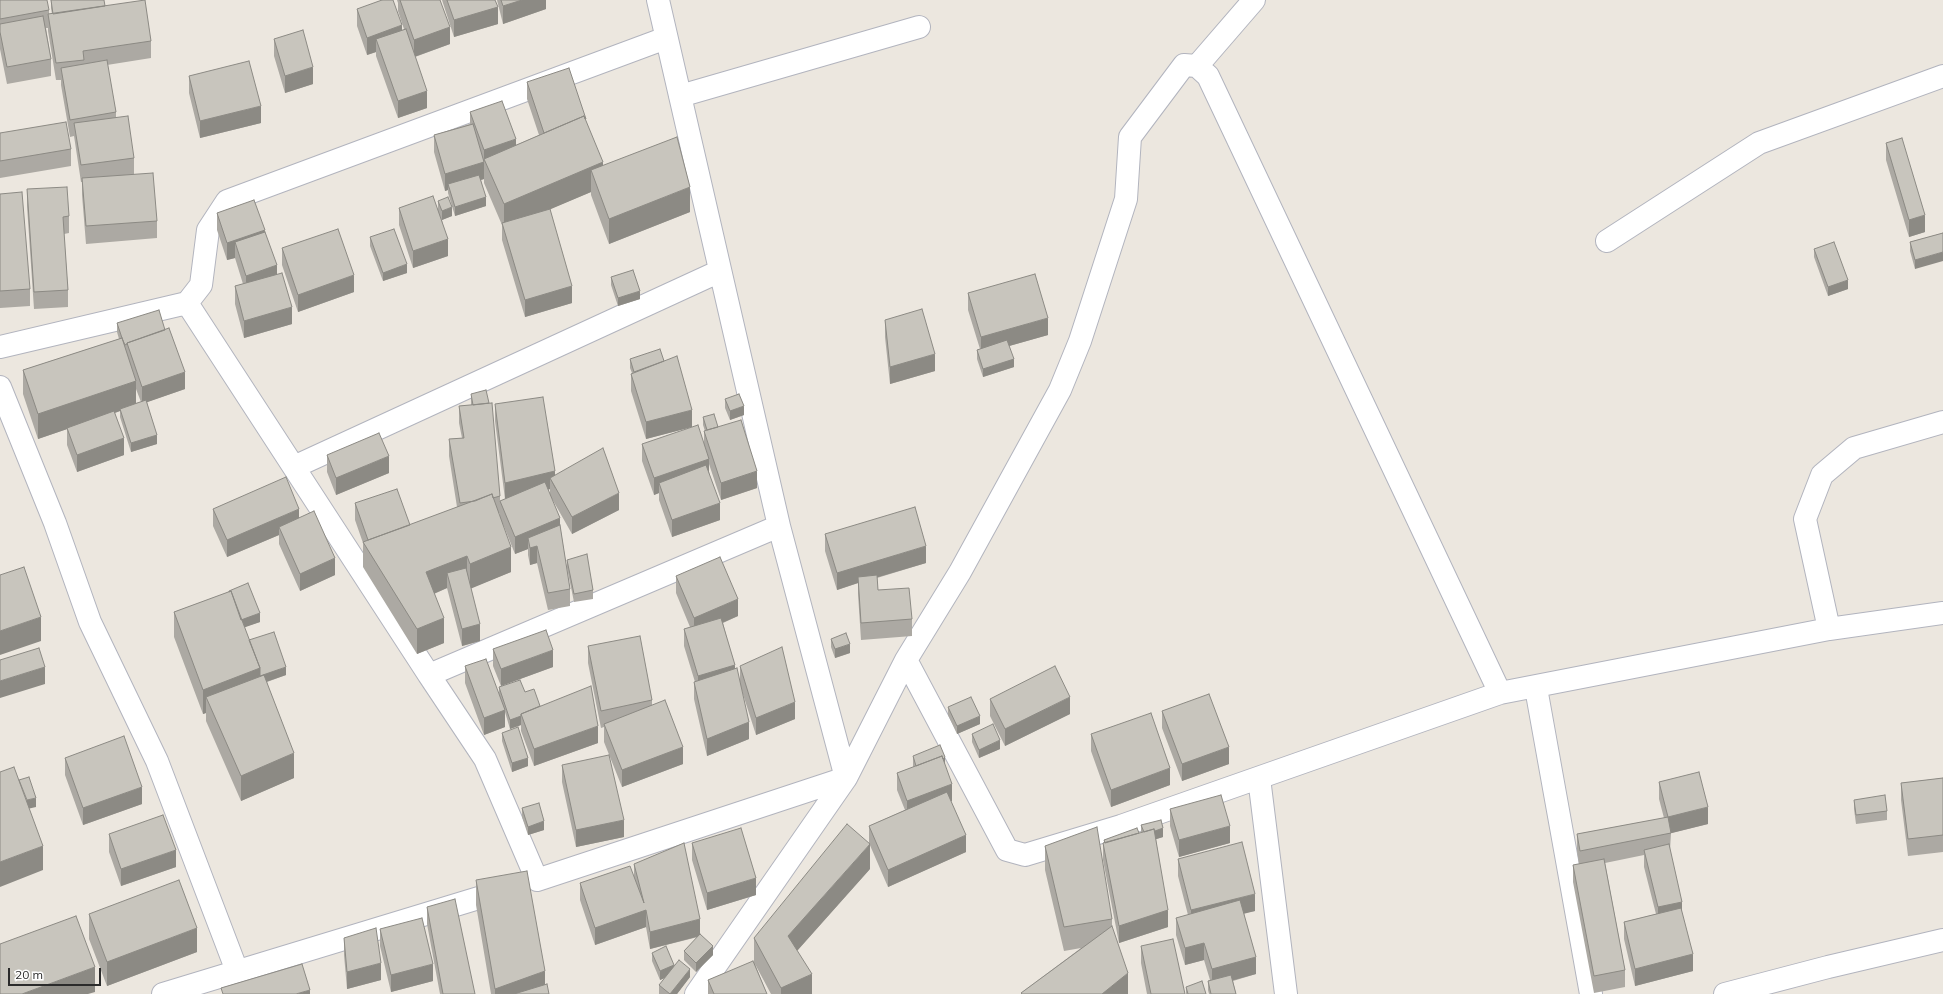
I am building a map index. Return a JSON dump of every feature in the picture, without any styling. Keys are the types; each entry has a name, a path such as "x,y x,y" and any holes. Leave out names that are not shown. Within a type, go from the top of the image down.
{"street":[{"path":"658,0 779,526 846,778"},
{"path":"1197,66 1254,0"},
{"path":"680,96 919,27"},
{"path":"0,347 187,303 201,285 208,230 227,201 666,38"},
{"path":"696,994 846,778 906,660 960,572 1060,390 1080,341 1126,199 1130,137 1184,65 1197,66 1208,76 1500,693"},
{"path":"1607,241 1759,143 1943,76"},
{"path":"294,467 720,271"},
{"path":"187,303 484,759 537,880"},
{"path":"0,387 55,523 90,622 157,761 237,970"},
{"path":"1830,629 1805,519 1822,475 1854,448 1943,422"},
{"path":"429,675 779,526"},
{"path":"906,660 1007,850 1025,855 1121,826 1500,693 1536,688 1830,629 1943,613"},
{"path":"1536,688 1591,994"},
{"path":"163,994 237,970 537,880 846,778"},
{"path":"1259,778 1286,994"},
{"path":"1725,994 1765,989 1943,940"}],"building":[{"path":"0,0 47,0 49,10 0,19"},
{"path":"51,0 104,0 105,6 53,14"},
{"path":"145,0 151,41 83,51 84,60 56,63 48,14"},
{"path":"382,0 393,0 402,25 367,38 357,9"},
{"path":"400,0 440,0 450,27 414,40"},
{"path":"447,0 495,0 498,7 454,20"},
{"path":"501,0 522,0 503,6"},
{"path":"43,16 51,59 7,67 0,32 0,24"},
{"path":"406,29 427,91 398,101 376,39"},
{"path":"303,30 313,67 285,76 274,39"},
{"path":"107,60 116,112 70,120 61,68"},
{"path":"249,61 261,106 200,121 189,76"},
{"path":"569,68 586,119 584,116 544,133 527,82"},
{"path":"502,101 516,139 484,150 470,112"},
{"path":"128,116 134,158 81,165 74,123"},
{"path":"584,116 603,162 504,204 484,159"},
{"path":"66,122 71,149 0,161 0,133"},
{"path":"473,124 484,162 445,174 434,135"},
{"path":"677,137 690,187 609,219 591,170"},
{"path":"1902,138 1925,215 1909,220 1886,143"},
{"path":"153,173 157,221 86,226 82,178"},
{"path":"479,175 486,197 455,207 448,184"},
{"path":"67,187 69,216 63,217 68,290 34,292 27,189"},
{"path":"22,192 30,289 0,291 0,194"},
{"path":"433,196 448,239 413,251 399,208"},
{"path":"448,197 452,207 442,211 438,201"},
{"path":"254,200 265,230 227,243 217,213"},
{"path":"550,209 572,286 525,300 502,223"},
{"path":"338,229 354,275 298,295 282,248"},
{"path":"394,229 407,264 383,273 370,237"},
{"path":"265,232 277,265 246,276 235,242"},
{"path":"1943,233 1943,252 1915,260 1910,242"},
{"path":"1834,242 1848,280 1828,287 1814,249"},
{"path":"633,270 640,291 618,298 611,277"},
{"path":"282,273 292,307 244,321 235,286"},
{"path":"1035,274 1048,318 981,337 968,293"},
{"path":"922,309 935,354 890,367 885,320"},
{"path":"159,310 165,330 125,345 117,323"},
{"path":"169,328 185,372 142,387 127,343"},
{"path":"122,338 136,381 38,414 23,370"},
{"path":"1007,340 1014,359 983,369 977,350"},
{"path":"660,349 664,361 634,372 630,359"},
{"path":"677,356 692,410 646,422 631,374"},
{"path":"486,390 489,403 473,405 471,394"},
{"path":"739,394 744,406 730,411 725,399"},
{"path":"543,397 555,471 505,483 495,404"},
{"path":"146,400 157,435 131,443 120,409"},
{"path":"492,403 500,496 493,498 492,494 475,501 460,503 449,439 464,438 459,406"},
{"path":"114,411 124,438 77,455 67,428"},
{"path":"714,414 718,427 707,430 703,417"},
{"path":"741,420 757,471 721,483 704,431"},
{"path":"698,425 709,459 654,478 642,444"},
{"path":"379,433 389,456 336,478 327,455"},
{"path":"603,448 619,493 572,517 550,478"},
{"path":"706,465 720,503 672,520 659,483"},
{"path":"286,477 299,509 227,540 213,509"},
{"path":"545,482 560,518 515,537 500,501"},
{"path":"397,489 410,525 368,540 355,503"},
{"path":"492,494 511,547 470,564 467,556 426,572 444,618 417,629 363,542"},
{"path":"915,507 926,546 837,573 825,534"},
{"path":"314,511 335,558 300,574 279,527"},
{"path":"560,525 570,589 548,593 537,546 530,548 528,538"},
{"path":"587,554 593,590 574,594 567,560"},
{"path":"720,557 738,599 694,618 676,576"},
{"path":"24,567 41,617 0,631 0,575"},
{"path":"466,568 480,624 462,629 447,573"},
{"path":"877,575 878,590 909,588 912,619 861,623 858,577"},
{"path":"248,583 260,613 241,620 231,591 229,591"},
{"path":"231,591 260,668 203,690 174,612"},
{"path":"721,618 735,665 698,676 684,629"},
{"path":"546,630 553,650 501,669 493,649"},
{"path":"274,632 286,667 260,676 260,668 249,640"},
{"path":"846,633 850,644 835,649 831,639"},
{"path":"640,636 652,700 601,711 588,646"},
{"path":"782,647 795,702 756,718 740,666"},
{"path":"39,648 45,667 0,681 0,660"},
{"path":"486,659 505,710 484,718 465,666"},
{"path":"1055,666 1070,697 1005,729 990,699"},
{"path":"737,668 749,722 707,739 694,682"},
{"path":"264,675 294,753 241,776 206,697"},
{"path":"520,680 525,692 534,689 540,706 510,720 499,687"},
{"path":"591,686 598,726 534,749 521,714"},
{"path":"1209,694 1229,747 1182,764 1162,711"},
{"path":"971,697 980,716 957,726 948,707"},
{"path":"665,700 683,747 622,770 604,724"},
{"path":"1151,713 1170,768 1111,790 1091,734"},
{"path":"993,724 1000,740 979,750 972,734"},
{"path":"518,727 528,758 512,763 502,733"},
{"path":"124,736 142,787 83,808 65,758"},
{"path":"940,745 945,757 943,759 942,756 916,766 913,756"},
{"path":"609,755 624,820 576,830 562,765"},
{"path":"942,756 952,784 907,801 897,773"},
{"path":"14,767 43,846 0,862 0,772"},
{"path":"1699,772 1708,807 1668,817 1659,782"},
{"path":"29,777 36,798 27,800 19,780"},
{"path":"1943,778 1943,835 1908,839 1901,783"},
{"path":"947,792 966,835 888,870 869,826"},
{"path":"1221,795 1230,826 1179,840 1170,809"},
{"path":"1885,795 1887,811 1856,815 1854,800"},
{"path":"539,803 544,821 528,827 522,808"},
{"path":"163,815 176,850 121,869 109,834"},
{"path":"1668,817 1671,833 1580,851 1577,834"},
{"path":"1161,820 1163,828 1155,831 1154,829 1144,832 1141,825"},
{"path":"847,824 870,844 788,936 812,974 781,988 754,938"},
{"path":"1097,827 1112,919 1064,927 1045,846"},
{"path":"741,828 756,878 707,893 692,843"},
{"path":"1137,828 1139,833 1105,843 1104,840"},
{"path":"1154,829 1168,910 1119,926 1103,843"},
{"path":"1242,842 1255,894 1191,910 1178,859"},
{"path":"684,843 700,919 650,932 646,910 595,928 580,883 630,866 644,903 634,864"},
{"path":"1669,844 1682,902 1658,907 1644,850"},
{"path":"1604,859 1625,970 1594,976 1573,865"},
{"path":"527,871 545,971 495,989 476,880"},
{"path":"179,880 197,928 107,962 89,914"},
{"path":"455,899 475,994 443,994 427,907"},
{"path":"1240,900 1256,957 1212,969 1204,943 1185,948 1176,918"},
{"path":"1681,908 1693,954 1635,969 1624,922"},
{"path":"76,916 95,967 22,994 0,994 0,944"},
{"path":"422,918 433,964 391,975 380,929"},
{"path":"1112,926 1128,973 1102,994 1021,993"},
{"path":"376,928 381,963 347,972 344,938"},
{"path":"700,934 713,946 696,963 684,951"},
{"path":"1173,939 1185,994 1151,994 1141,946"},
{"path":"666,946 674,965 660,971 652,953"},
{"path":"679,960 690,969 670,994 659,985"},
{"path":"753,961 767,994 714,994 708,980"},
{"path":"302,964 310,990 296,994 223,994 221,988"},
{"path":"1231,975 1236,994 1211,994 1208,981"},
{"path":"1202,981 1206,994 1188,994 1186,987"},
{"path":"547,984 549,994 514,994"}]}
